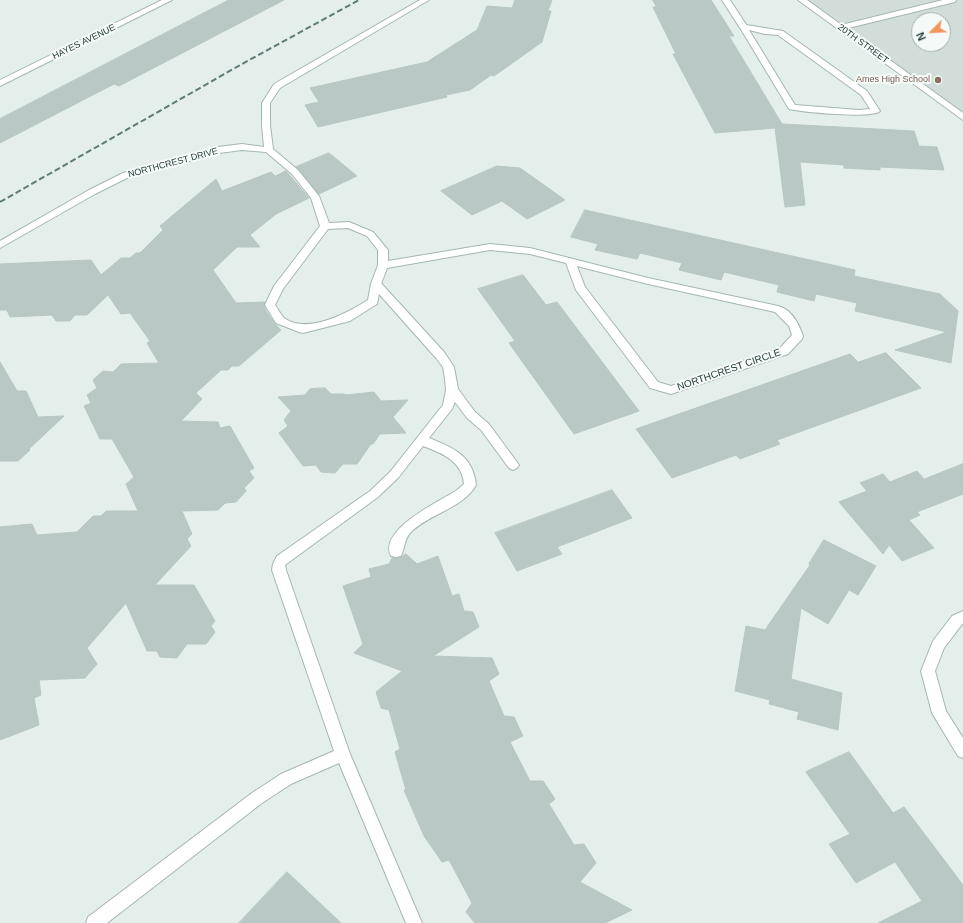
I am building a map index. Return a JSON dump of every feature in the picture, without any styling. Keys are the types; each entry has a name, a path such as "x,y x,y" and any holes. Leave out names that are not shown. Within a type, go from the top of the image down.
{"street":[{"name":"HAYES AVENUE","path":"0,83 168,0"},
{"path":"325,226 316,198 295,172 270,150 266,125 266,103 277,86 425,0"},
{"path":"726,0 792,107 859,113 876,111 864,93 780,33 765,32 743,26"},
{"name":"20TH STREET","path":"802,0 963,117"},
{"path":"840,28 952,0"},
{"name":"NORTHCREST DRIVE","path":"0,246 92,192 126,175 218,150 242,147 270,150"},
{"path":"349,225 370,234 382,250 383,265 376,284 373,302 346,318 303,329 280,320 270,305 276,294 325,226 349,225"},
{"name":"NORTHCREST CIRCLE","path":"383,265 490,247 530,251 570,261 648,281 778,309 794,324 798,336 784,351 679,388 671,390 654,385 580,288 570,261"},
{"path":"376,284 440,355 448,367 452,390 448,406 394,475 374,494 282,560 279,564 279,570 343,754 414,923"},
{"path":"452,390 471,415 485,427 514,465"},
{"path":"396,552 396,546 399,538 405,530 459,496 470,485 470,475 459,458 421,440"},
{"path":"963,617 957,620 938,645 928,671 939,713 963,750"},
{"path":"94,923 257,798 293,776 343,754"}],"shaded area":[{"name":"Ames High School","path":"802,0 963,0 963,117"}],"building":[{"path":"229,0 284,0 119,86 114,84 0,143 0,119"},
{"path":"515,0 552,0 548,11 551,11 542,42 494,76 491,75 470,90 446,95 447,97 318,127 305,105 319,102 310,88 427,62 477,30 487,6 512,8"},
{"path":"653,0 711,0 734,36 729,36 782,124 914,131 919,146 937,147 944,170 880,167 880,170 844,168 844,165 800,162 805,205 785,207 775,128 715,133 673,54 676,54 653,7 656,7"},
{"path":"329,153 357,176 319,194 296,167"},
{"path":"497,166 520,168 565,200 527,219 502,201 472,215 441,191"},
{"path":"286,171 309,198 276,214 250,235 260,247 237,247 213,270 236,303 265,302 264,306 266,311 281,330 239,366 232,366 228,370 221,370 196,393 202,399 181,421 218,422 220,428 230,426 254,468 249,471 254,478 244,488 246,491 236,502 225,503 218,510 182,511 192,534 187,539 191,546 155,585 194,585 215,621 211,626 215,632 206,644 187,644 177,658 160,657 157,651 147,651 126,603 87,648 97,664 85,678 39,680 41,695 34,698 39,725 0,740 0,527 32,524 37,535 77,532 93,516 101,516 106,511 138,511 126,484 134,477 112,439 100,439 84,406 91,403 87,395 97,388 93,380 103,371 113,372 121,364 159,363 147,343 150,341 130,313 121,314 108,295 87,315 75,315 70,321 56,321 52,315 10,317 7,310 0,310 0,264 91,260 101,275 121,258 130,258 136,253 140,253 163,230 160,226 216,179 222,191 271,172 275,176"},
{"path":"585,210 855,270 854,276 940,294 958,311 951,363 895,350 947,332 855,311 857,303 816,294 814,301 777,292 779,285 724,272 721,280 679,270 682,263 640,253 637,259 595,250 598,244 571,237"},
{"path":"523,275 546,305 557,302 639,411 574,434 509,343 515,341 478,289"},
{"path":"886,353 921,388 777,440 780,444 740,459 736,455 672,478 636,429 850,354 858,362"},
{"path":"0,362 17,391 26,391 38,417 64,416 18,461 0,461"},
{"path":"325,388 331,394 346,395 374,392 381,401 408,400 393,417 406,433 380,434 357,464 343,464 335,473 321,472 316,465 303,466 279,433 288,426 284,420 291,411 278,397 305,395 310,389"},
{"path":"963,464 963,494 917,512 920,515 909,520 934,548 902,561 889,545 883,554 839,502 867,491 860,483 883,474 890,482 917,471 924,479"},
{"path":"612,490 632,518 557,547 562,554 517,571 495,533"},
{"path":"824,540 876,566 858,595 849,590 828,624 801,608 791,679 842,693 838,730 797,719 799,712 769,704 770,700 735,691 746,626 765,630 810,565 809,564"},
{"path":"406,554 417,564 438,556 452,596 459,594 464,611 473,612 479,627 433,656 492,658 499,674 489,681 504,716 514,717 523,736 510,742 530,781 543,781 555,799 549,804 574,845 584,844 596,863 580,882 632,910 605,923 475,923 466,912 472,903 449,860 442,862 424,836 404,790 406,790 395,752 400,749 389,710 381,708 376,692 402,671 354,653 363,644 343,586 371,577 369,569 389,564 392,558 401,557"},
{"path":"849,752 893,813 904,807 963,885 963,923 878,923 922,901 895,862 856,883 829,844 850,834 806,772"},
{"path":"287,872 341,923 239,923"}],"railway":[{"path":"0,202 242,64 359,0"}],"place":[{"name":"Ames High School","path":"938,80"}]}
